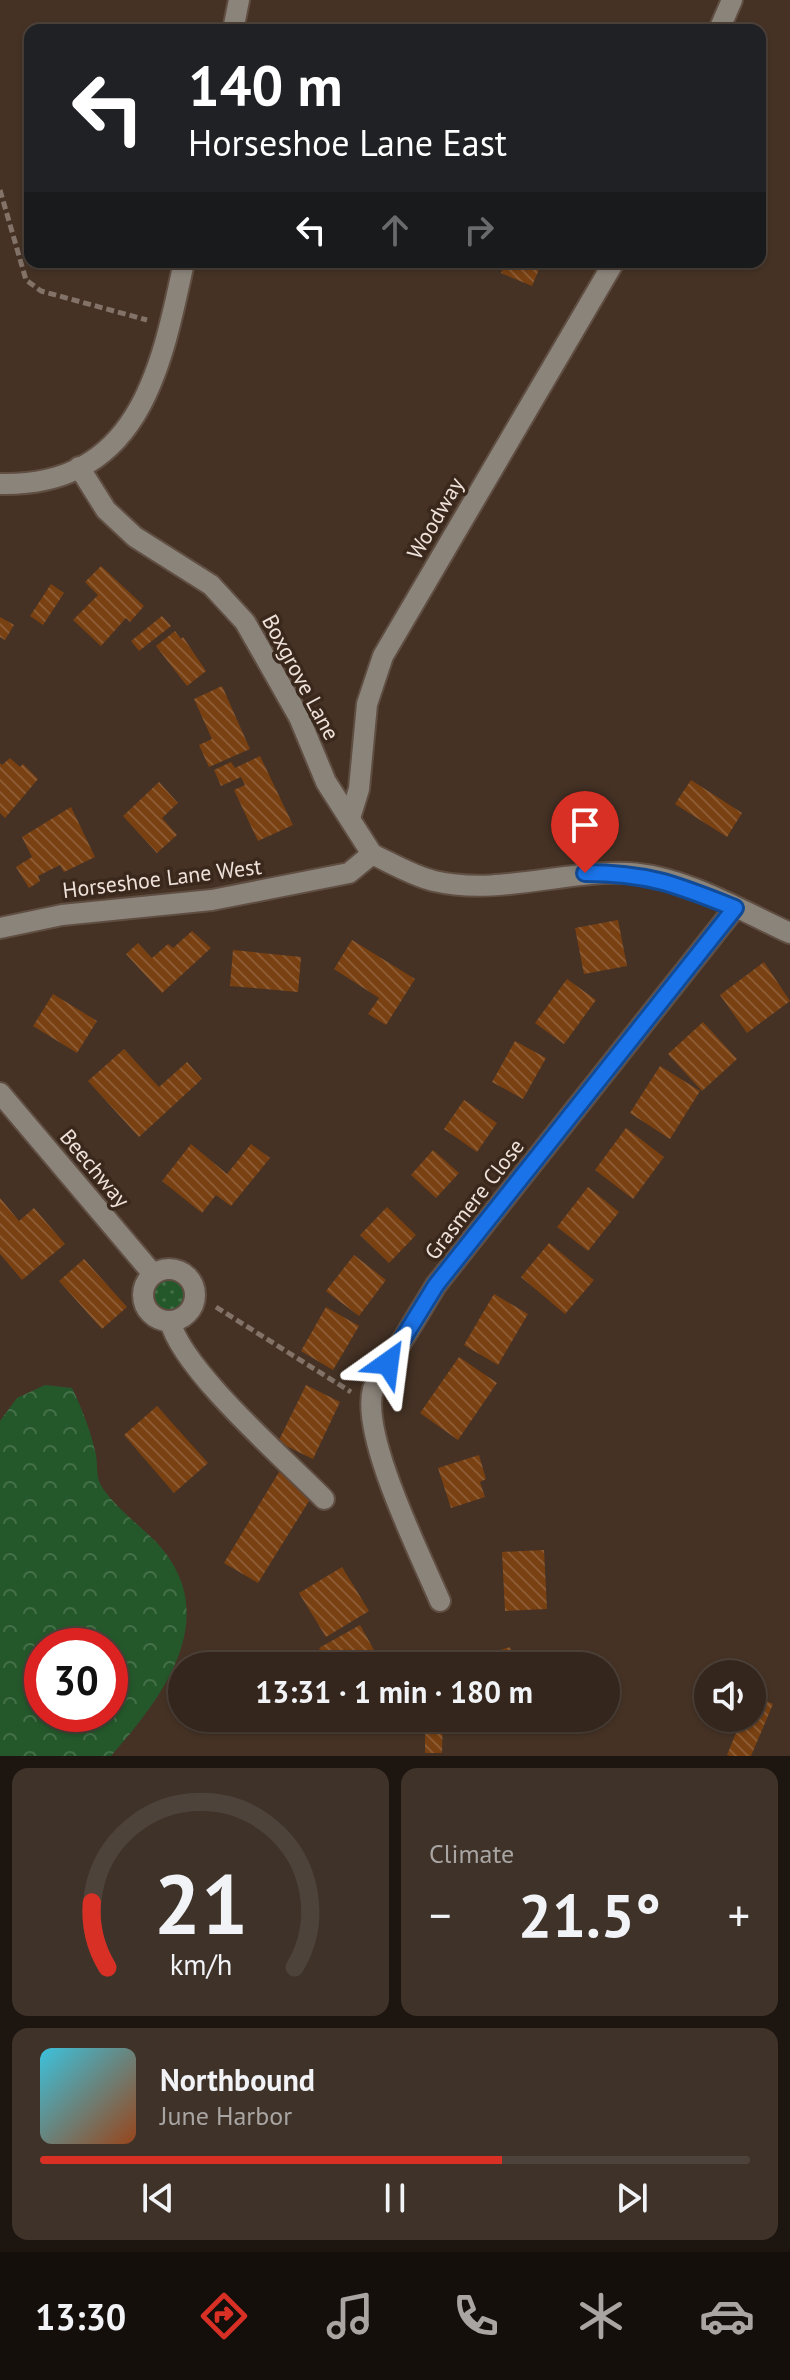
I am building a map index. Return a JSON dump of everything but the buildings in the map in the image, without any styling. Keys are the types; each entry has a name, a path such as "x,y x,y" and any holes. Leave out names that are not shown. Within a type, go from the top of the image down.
{"street":[{"path":"234,24 239,0"},
{"path":"722,24 732,0"},
{"path":"0,484 25,484 54,478 107,450 130,428 170,327 183,268"},
{"name":"Woodway","path":"350,818 359,789 367,704 383,656 610,268"},
{"name":"Boxgrove Lane","path":"79,467 106,510 135,537 211,585 245,622 299,717 326,782 372,854"},
{"path":"372,854 433,881 494,887 585,873 633,873 678,885 790,933"},
{"name":"Horseshoe Lane West","path":"0,928 62,915 242,894 349,873 372,854"},
{"name":"Grasmere Close","path":"368,1404 373,1389 436,1285 735,908"},
{"name":"Beechway","path":"0,1093 153,1274"},
{"path":"162,1269 178,1270 193,1284 195,1300 191,1309 179,1319 170,1321 156,1317 146,1306 143,1291 153,1274 162,1269"},
{"path":"170,1321 176,1340 241,1418 324,1499"},
{"path":"368,1404 388,1477 440,1601"}],"path":[{"path":"0,190 26,280 41,291 170,327"},
{"path":"216,1307 368,1404"}],"green space":[{"path":"170,1278 182,1283 187,1295 182,1307 170,1312 158,1307 153,1295 158,1283"},
{"path":"45,1385 72,1388 91,1435 98,1478 103,1488 116,1505 157,1543 176,1571 186,1599 186,1627 180,1652 168,1652 167,1681 150,1708 111,1756 0,1756 0,1421 17,1398"}],"route":[{"path":"388,1363 436,1285 735,908 678,885 633,873 585,873"}]}
